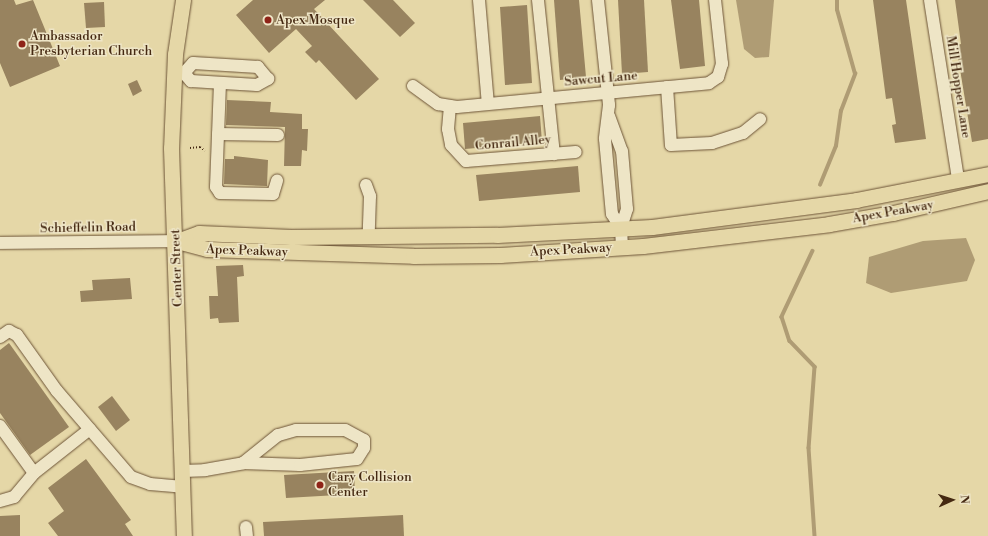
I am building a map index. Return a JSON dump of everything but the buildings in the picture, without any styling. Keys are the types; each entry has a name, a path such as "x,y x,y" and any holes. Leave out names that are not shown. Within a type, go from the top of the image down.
{"main road":[{"name":"Center Street","path":"183,0 179,72 172,148 184,536"},
{"name":"Apex Peakway","path":"176,241 199,233 291,237 369,234 497,235 621,228 740,217 856,200 988,174"},
{"name":"Apex Peakway","path":"176,241 206,249 405,255 500,255 622,248 721,239 829,224 900,212 988,192"}],"street":[{"path":"479,0 488,104"},
{"path":"538,0 550,98 554,154"},
{"path":"598,0 610,116 605,139 612,214 621,228 622,248"},
{"name":"Sawcut Lane","path":"413,86 438,104 450,106 488,104 709,83 718,77 722,64 715,0"},
{"name":"Mill Hopper Lane","path":"930,0 958,179"},
{"path":"193,63 258,67 274,78 257,85 220,83 191,81 179,72 193,63"},
{"path":"220,83 215,182 220,193 273,194 277,181"},
{"path":"667,87 671,146 712,143 744,133 760,119"},
{"name":"Conrail Alley","path":"450,106 448,129 451,146 466,161 576,152"},
{"path":"218,137 278,135"},
{"path":"366,185 370,196 369,234"},
{"name":"Schieffelin Road","path":"0,243 176,241"},
{"path":"0,336 9,331 17,335 57,391 131,476 150,484 182,487"},
{"path":"0,426 34,473"},
{"path":"0,501 14,497 34,473 90,429"},
{"path":"182,471 205,470 243,463 300,466 357,459 364,448 364,440 345,430 296,430 278,435 243,463"}],"path":[{"path":"190,148 200,147 209,155"}],"shaded area":[{"path":"736,0 774,0 769,57 755,58 744,49"},
{"path":"966,238 975,260 967,281 891,293 866,283 869,257 923,241"}],"waterway":[{"path":"820,185 836,146 841,111 855,74 837,10 837,0"},
{"path":"813,251 782,317 790,341 815,367 809,448 815,536"}],"place":[{"name":"Apex Mosque","path":"268,20"},
{"name":"Ambassador Presbyterian Church","path":"22,44"},
{"name":"Cary Collision Center","path":"320,485"}]}
